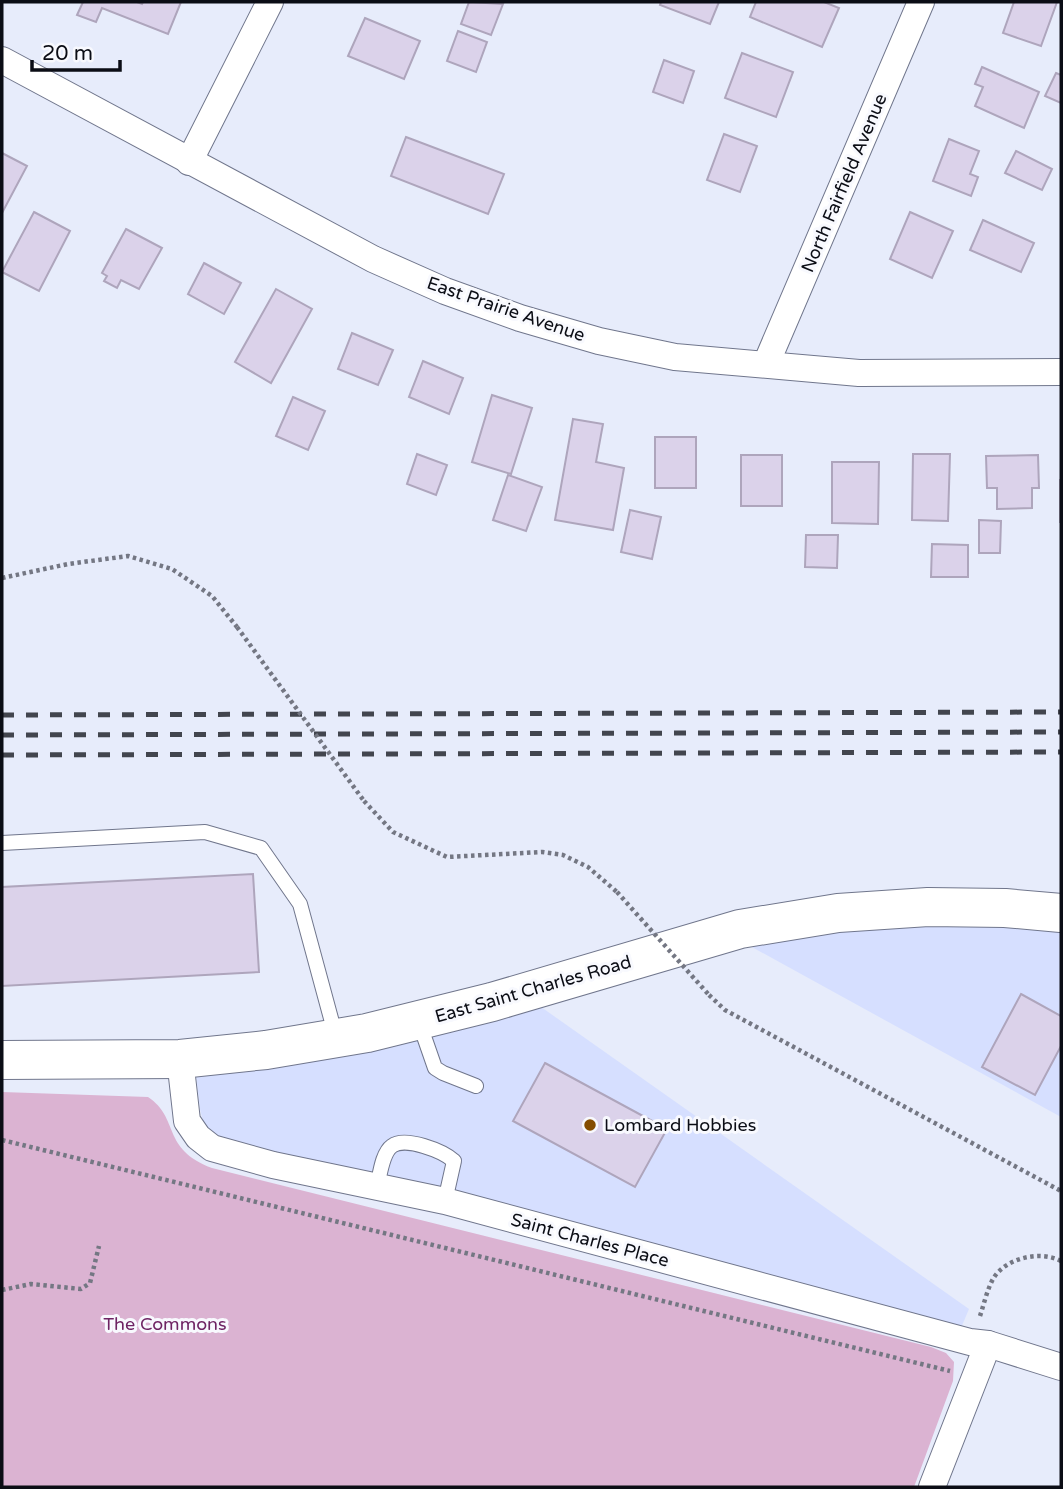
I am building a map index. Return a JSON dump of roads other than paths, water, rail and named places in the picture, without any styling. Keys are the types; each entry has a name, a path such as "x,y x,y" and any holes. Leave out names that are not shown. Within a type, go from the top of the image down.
{"main road":[{"name":"East Saint Charles Road","path":"2,1060 180,1059 336,1039 419,1021 740,929 838,913 928,907 1005,908 1061,913"}],"street":[{"path":"190,162 270,2"},
{"name":"North Fairfield Avenue","path":"766,364 921,2"},
{"name":"East Prairie Avenue","path":"2,60 373,259 445,291 520,318 599,341 675,357 859,373 1061,372"},
{"name":"Saint Charles Place","path":"180,1059 187,1121 198,1138 212,1148 273,1165 445,1201 970,1342 988,1344 1061,1367"},
{"path":"932,1487 988,1344"}],"lane":[{"path":"2,843 205,832 261,848 300,904 336,1039"},
{"path":"419,1021 435,1068 476,1086"},
{"path":"377,1187 386,1154 392,1146 403,1142 443,1152 454,1161 445,1201"}],"railway":[{"path":"2,715 1061,712"},
{"path":"2,735 1061,732"},
{"path":"2,755 1061,752"}],"place":[{"name":"Lombard Hobbies","path":"590,1125"}],"park label":[{"name":"The Commons","path":"165,1324"}]}
